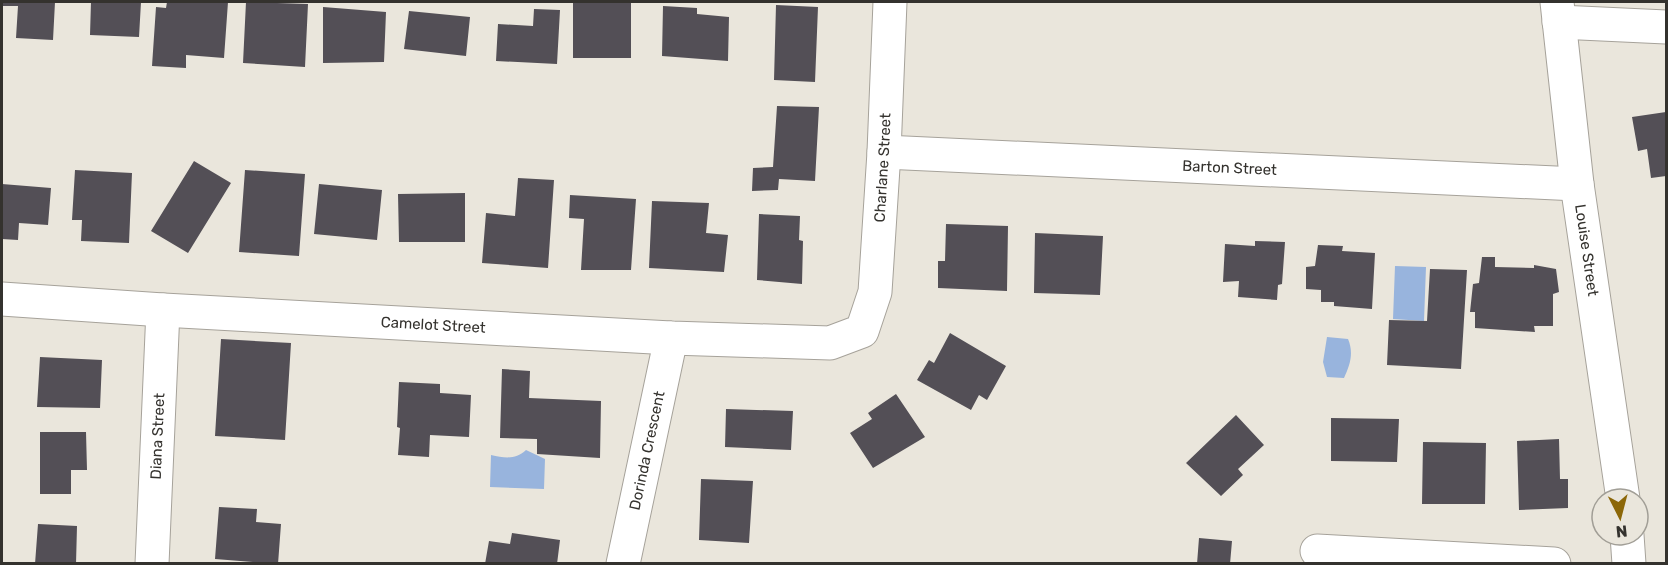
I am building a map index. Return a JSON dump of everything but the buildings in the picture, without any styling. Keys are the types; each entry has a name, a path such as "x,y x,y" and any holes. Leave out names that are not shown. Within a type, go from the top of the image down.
{"street":[{"name":"Charlane Street","path":"862,331 875,292 890,2"},
{"path":"1558,11 1666,27"},
{"name":"Louise Street","path":"1558,11 1577,184 1621,487"},
{"name":"Barton Street","path":"884,152 1577,184"},
{"name":"Camelot Street","path":"2,299 671,338 830,343 862,331"},
{"name":"Diana Street","path":"152,564 162,310"},
{"name":"Dorinda Crescent","path":"623,564 671,338"},
{"path":"1628,547 1629,564"},
{"path":"1317,551 1554,564"}],"water":[{"path":"1395,266 1426,267 1424,321 1393,319"},
{"path":"1327,337 1348,339 1351,349 1350,359 1344,378 1327,377 1323,362"},
{"path":"526,450 545,459 544,489 490,487 491,455 510,457"}]}
